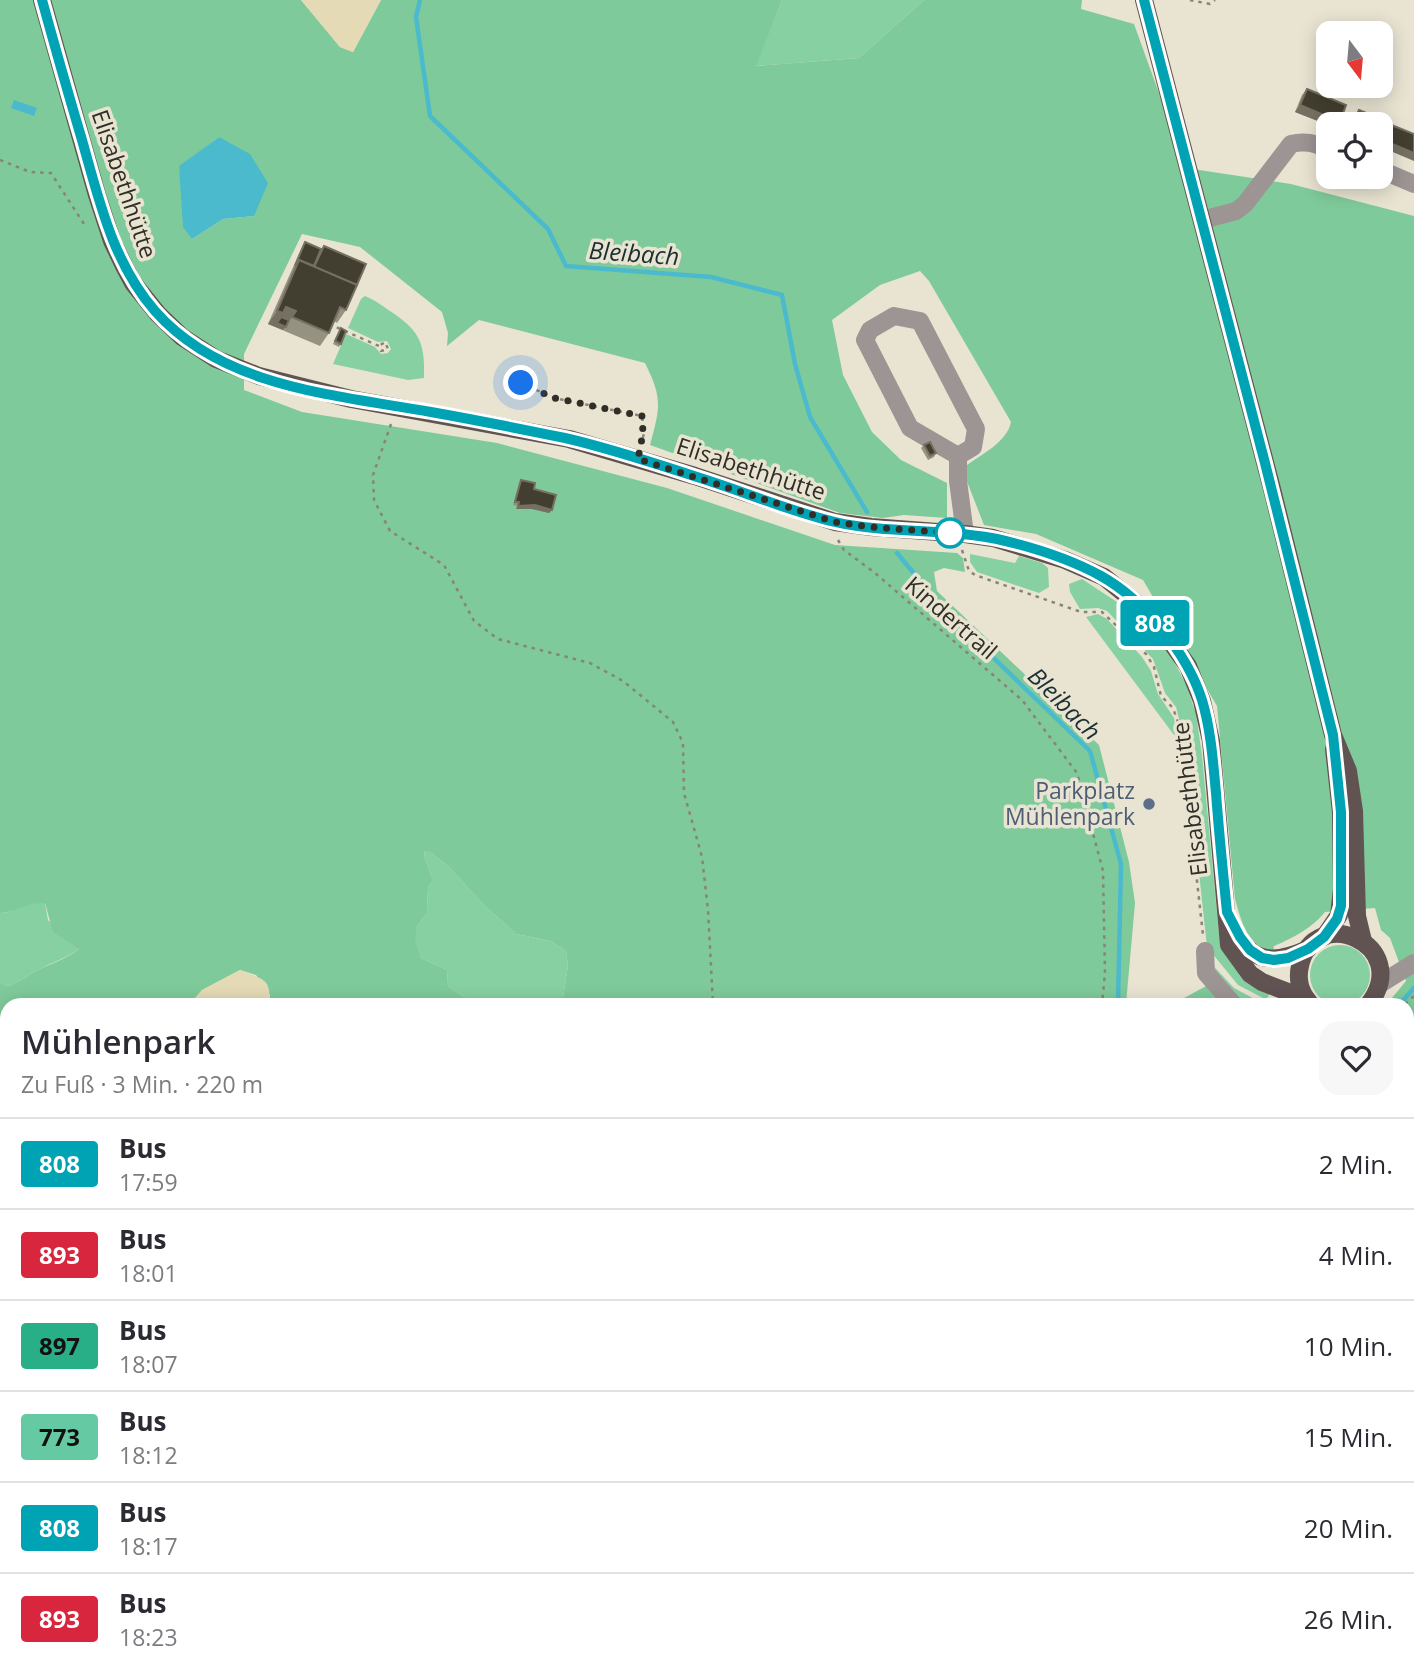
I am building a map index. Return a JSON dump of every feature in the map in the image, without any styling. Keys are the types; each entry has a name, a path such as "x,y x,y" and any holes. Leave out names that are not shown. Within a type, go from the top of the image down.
{"main road":[{"name":"Elisabethhütte","path":"42,0 112,240 133,283 158,314 182,337 216,359 238,369 351,399 569,439 835,522 962,541 1015,544 1065,560 1104,578 1135,602 1163,631 1182,657 1202,701 1211,741 1229,945 1250,974 1300,998"},
{"path":"1144,0 1333,735 1341,812 1342,889 1339,915 1324,937 1308,949 1288,958 1262,958 1250,950 1240,937 1227,912"},
{"path":"1333,735 1348,771 1354,811 1357,916 1363,941"},
{"path":"1324,937 1344,934 1363,941 1372,949 1381,972 1380,984 1372,998"},
{"path":"1307,998 1301,989 1299,968 1308,949"}],"street":[{"path":"1202,220 1236,211 1245,205 1291,144 1316,144"},
{"path":"1393,175 1414,184"},
{"path":"894,316 920,321 976,429 973,447 958,456 910,428 865,340 870,330 894,316"},
{"path":"958,456 962,541"},
{"path":"1205,951 1206,973 1228,998"},
{"path":"1378,960 1414,963"},
{"path":"1380,984 1414,963"}],"path":[{"path":"1190,0 1210,4 1215,0"},
{"path":"0,160 30,172 51,173 84,224 92,225"},
{"path":"329,324 379,346"},
{"path":"521,383 554,398 642,416 643,433 638,459"},
{"path":"392,421 373,475 374,500 390,531 444,565 474,621 498,639 590,663 624,681 673,722 683,743 684,793 702,858 713,998"},
{"name":"Kindertrail","path":"837,537 844,550 875,573 1022,700 1077,773 1103,871 1105,973 1103,998"},
{"path":"962,541 970,571 975,575 1081,612 1102,612 1146,654 1154,667 1161,696 1173,708 1180,728 1205,951"}],"green space":[{"path":"0,0 301,0 340,47 353,52 381,0 782,0 756,66 859,58 924,0 1082,0 1081,9 1134,24 1186,168 1291,184 1414,216 1414,998 1392,998 1406,981 1390,938 1381,930 1375,908 1325,912 1302,932 1274,946 1273,952 1257,944 1246,931 1235,899 1217,706 1143,580 1036,534 984,525 966,479 967,465 1005,436 1011,422 929,281 920,271 880,285 832,320 843,375 872,432 901,460 947,483 947,518 904,515 883,518 840,513 650,445 658,404 655,386 645,363 479,320 447,346 448,333 442,312 360,247 302,234 244,354 244,390 302,412 497,443 667,488 835,545 957,553 963,558 965,572 944,568 934,572 937,591 1099,745 1129,862 1135,903 1127,998 563,998 568,965 566,951 551,941 516,934 483,904 448,866 430,852 424,851 433,880 428,888 427,913 417,926 415,942 421,958 447,970 448,986 465,998 270,998 256,975 240,970 202,990 195,998 0,998 0,983 8,986 79,949 53,932 45,903 0,913","holes":["219,137 254,216 223,219 192,239 179,167"]},
{"path":"782,0 924,0 859,58 755,66"},
{"path":"365,296 402,320 415,333 424,357 424,378 408,380 333,364 346,334 375,347 381,354 388,353 391,349 387,341 378,342 348,328 361,299"},
{"path":"970,554 1015,563 1019,556 1042,563 1048,568 1049,587 1039,593 977,572 970,562"},
{"path":"1082,579 1123,606 1156,637 1170,654 1186,684 1196,714 1202,755 1221,944 1271,992 1267,998 1238,985 1207,947 1187,761 1196,758 1194,743 1185,743 1176,707 1165,693 1153,659 1107,611 1098,608 1080,609 1070,592 1069,584"},
{"path":"1098,614 1107,619 1142,657 1151,671 1158,694 1174,718 1177,739 1086,617"},
{"path":"424,850 448,866 483,904 516,934 551,941 566,951 568,965 563,998 465,998 448,986 447,970 421,958 414,942 417,926 427,913 428,888 433,880"},
{"path":"31,902 45,903 48,920 79,949 8,986 0,983 0,913"},
{"path":"1334,945 1346,945 1357,950 1370,969 1368,987 1359,998 1321,998 1310,981 1310,969 1315,958"},
{"path":"1207,959 1234,988 1253,998 1233,998 1208,971"},
{"path":"1208,985 1219,998 1184,998"}],"sand":[{"path":"301,0 381,0 353,52 340,47"},
{"path":"240,970 264,980 269,988 269,998 195,998 202,990"}],"water":[{"path":"14,100 37,108 34,116 11,108"},
{"path":"219,137 250,154 268,183 254,216 223,219 192,239 183,227 179,166"}],"building":[{"path":"1307,89 1316,93 1316,98 1329,98 1346,105 1344,112 1316,112 1300,105"},
{"path":"1393,126 1414,134 1414,153 1393,144"},
{"path":"305,242 321,249 314,266 299,260 295,266"},
{"path":"324,246 366,264 357,285 314,267"},
{"path":"299,260 357,285 346,310 340,307 329,333 292,317 296,311 286,307 283,313 277,311"},
{"path":"281,317 289,320 286,327 277,323"},
{"path":"341,328 346,331 341,344 335,341"},
{"path":"930,442 936,453 930,456 924,445"},
{"path":"521,480 535,483 534,489 556,495 552,510 535,505 518,506 519,502 515,502"}],"waterway":[{"name":"Bleibach","path":"420,0 416,17 430,116 548,229 566,266 711,277 782,295 795,364 810,417 867,512"},
{"name":"Bleibach","path":"897,553 946,612 1090,751 1121,864 1118,998"},
{"path":"1405,998 1414,988"}],"bus line":[{"name":"808","path":"42,0 97,195 112,240 125,268 133,283 158,314 182,337 216,359 259,376 351,399 569,439 695,476 835,522 993,538 1065,560 1104,578 1135,602 1163,631 1188,666 1202,701 1211,741 1227,912 1233,927 1250,950 1262,958 1288,958 1308,949 1324,937 1337,919 1341,906 1341,812 1333,735 1144,0"}],"place":[{"name":"Parkplatz Mühlenpark","path":"1149,804"}],"route":[{"path":"521,383 554,398 642,416 643,433 638,459 835,522 950,533"}]}
